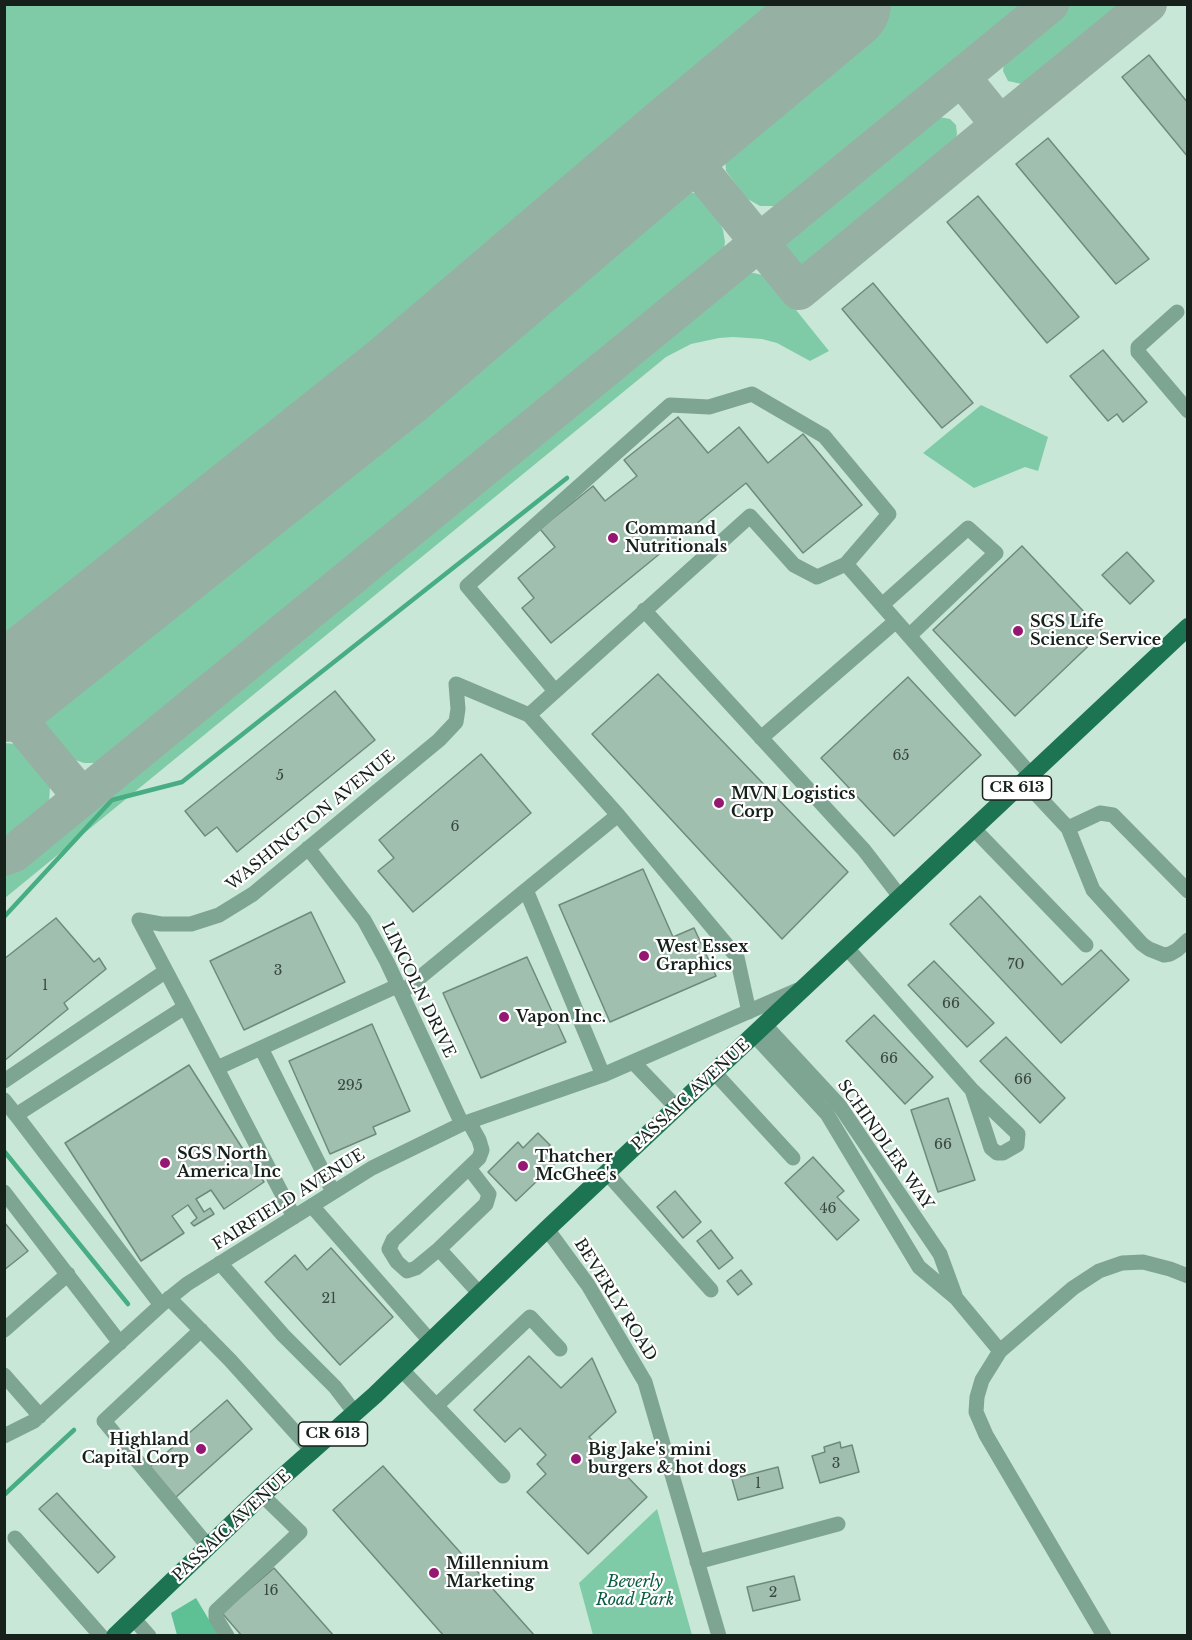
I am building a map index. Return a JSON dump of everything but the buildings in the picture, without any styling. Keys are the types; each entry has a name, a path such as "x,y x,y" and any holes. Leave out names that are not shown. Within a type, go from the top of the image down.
{"main road":[{"name":"PASSAIC AVENUE","path":"116,1635 262,1495 313,1452 402,1370 547,1228 1188,627"}],"street":[{"path":"1177,312 1138,347 1138,352 1188,411"},
{"path":"555,691 467,586 669,405 709,407 752,394 824,436 889,514 846,564 817,577 794,565 750,516 529,715 618,815 736,957 749,1012"},
{"path":"882,605 968,528 996,553 909,636"},
{"path":"846,564 909,636 1068,828 1093,890 1142,944 1164,955 1177,950 1188,940"},
{"path":"644,610 864,850 900,898"},
{"path":"761,738 896,621"},
{"name":"WASHINGTON AVENUE","path":"166,971 139,920 161,924 191,924 219,915 253,894 439,740 456,722 458,709 456,684 529,715"},
{"path":"1068,828 1100,813 1113,815 1188,891"},
{"path":"217,1068 399,989 618,815"},
{"path":"974,829 1086,945"},
{"name":"LINCOLN DRIVE","path":"308,848 363,920 387,962 466,1123 479,1140 482,1150 479,1158 469,1168"},
{"path":"526,890 603,1075"},
{"path":"847,948 972,1090"},
{"path":"4,1081 166,971 294,1216"},
{"name":"FAIRFIELD AVENUE","path":"4,1436 34,1421 165,1301 187,1284 372,1168 466,1123 603,1075 807,986"},
{"path":"16,1116 185,1007"},
{"name":"SCHINDLER WAY","path":"760,1030 839,1105 940,1254 957,1298"},
{"name":"SCHINDLER WAY","path":"760,1030 828,1114 920,1267 957,1298 1000,1351"},
{"path":"261,1048 333,1192"},
{"path":"633,1062 677,1108"},
{"path":"714,1072 793,1158"},
{"path":"4,1100 165,1301 201,1330 313,1452"},
{"path":"469,1168 489,1194 486,1204 439,1249 416,1268 407,1271 397,1262 389,1249 393,1240 469,1168"},
{"path":"607,1173 711,1290"},
{"path":"4,1192 120,1343"},
{"path":"312,1206 431,1342"},
{"name":"BEVERLY ROAD","path":"547,1228 588,1285 645,1382 719,1635"},
{"path":"439,1249 480,1294"},
{"path":"1104,1635 986,1435 976,1412 977,1397 982,1380 1000,1351 1073,1288 1099,1271 1122,1263 1143,1262 1188,1276"},
{"path":"220,1263 283,1335 335,1387 356,1413"},
{"path":"4,1329 68,1274"},
{"path":"436,1406 530,1317 560,1349"},
{"path":"201,1330 104,1421 208,1546"},
{"path":"402,1370 503,1476"},
{"path":"4,1376 40,1416"},
{"path":"227,1635 216,1618 216,1611 300,1532 262,1495"},
{"path":"697,1562 838,1524"},
{"path":"15,1538 101,1635"},
{"path":"133,1618 149,1635"}],"green space":[{"path":"5,4 799,4 799,5 5,657"},
{"path":"883,5 1025,5 799,190 775,206 760,206 746,198 726,171 725,158 730,133"},
{"path":"1068,5 1129,5 1038,80 1026,85 1008,81 1003,71 1009,53"},
{"path":"939,117 950,119 956,125 957,134 954,144 947,154 815,263 801,266 791,261 786,251 785,238 929,119"},
{"path":"683,189 696,194 708,203 717,216 725,242 723,254 121,748 99,763 84,763 67,757 55,747 42,720 42,710 47,695 57,684 652,196 667,190"},
{"path":"754,273 766,276 780,290 829,351 810,361 777,343 762,339 733,337 691,344 666,357 5,898 5,877 720,289 740,274"},
{"path":"981,405 1048,437 1038,471 1025,467 974,488 923,453"},
{"path":"5,743 15,744 28,752 45,772 50,786 49,803 42,814 5,842"},
{"name":"Beverly Road Park","path":"657,1509 692,1635 593,1635 579,1583"},
{"path":"196,1598 218,1635 177,1635 171,1613"}],"waterway":[{"path":"4,917 112,800 182,782 567,478"},
{"path":"4,1151 128,1304"},
{"path":"4,1495 74,1430"}],"taxiway":[{"path":"4,857 14,853 1050,4"},
{"path":"1000,125 1148,4"},
{"path":"677,142 799,291 1000,125 962,78"},
{"path":"4,703 82,797"}],"runway":[{"path":"4,694 398,380 843,4"}],"place":[{"name":"Command Nutritionals","path":"613,538"},
{"name":"SGS Life Science Service","path":"1018,631"},
{"name":"MVN Logistics Corp","path":"719,803"},
{"name":"West Essex Graphics","path":"644,956"},
{"name":"Vapon Inc.","path":"504,1017"},
{"name":"SGS North America Inc","path":"165,1163"},
{"name":"Thatcher McGhee's","path":"523,1166"},
{"name":"Highland Capital Corp","path":"201,1449"},
{"name":"Big Jake's mini burgers & hot dogs","path":"576,1459"},
{"name":"Millennium Marketing","path":"434,1573"}]}
